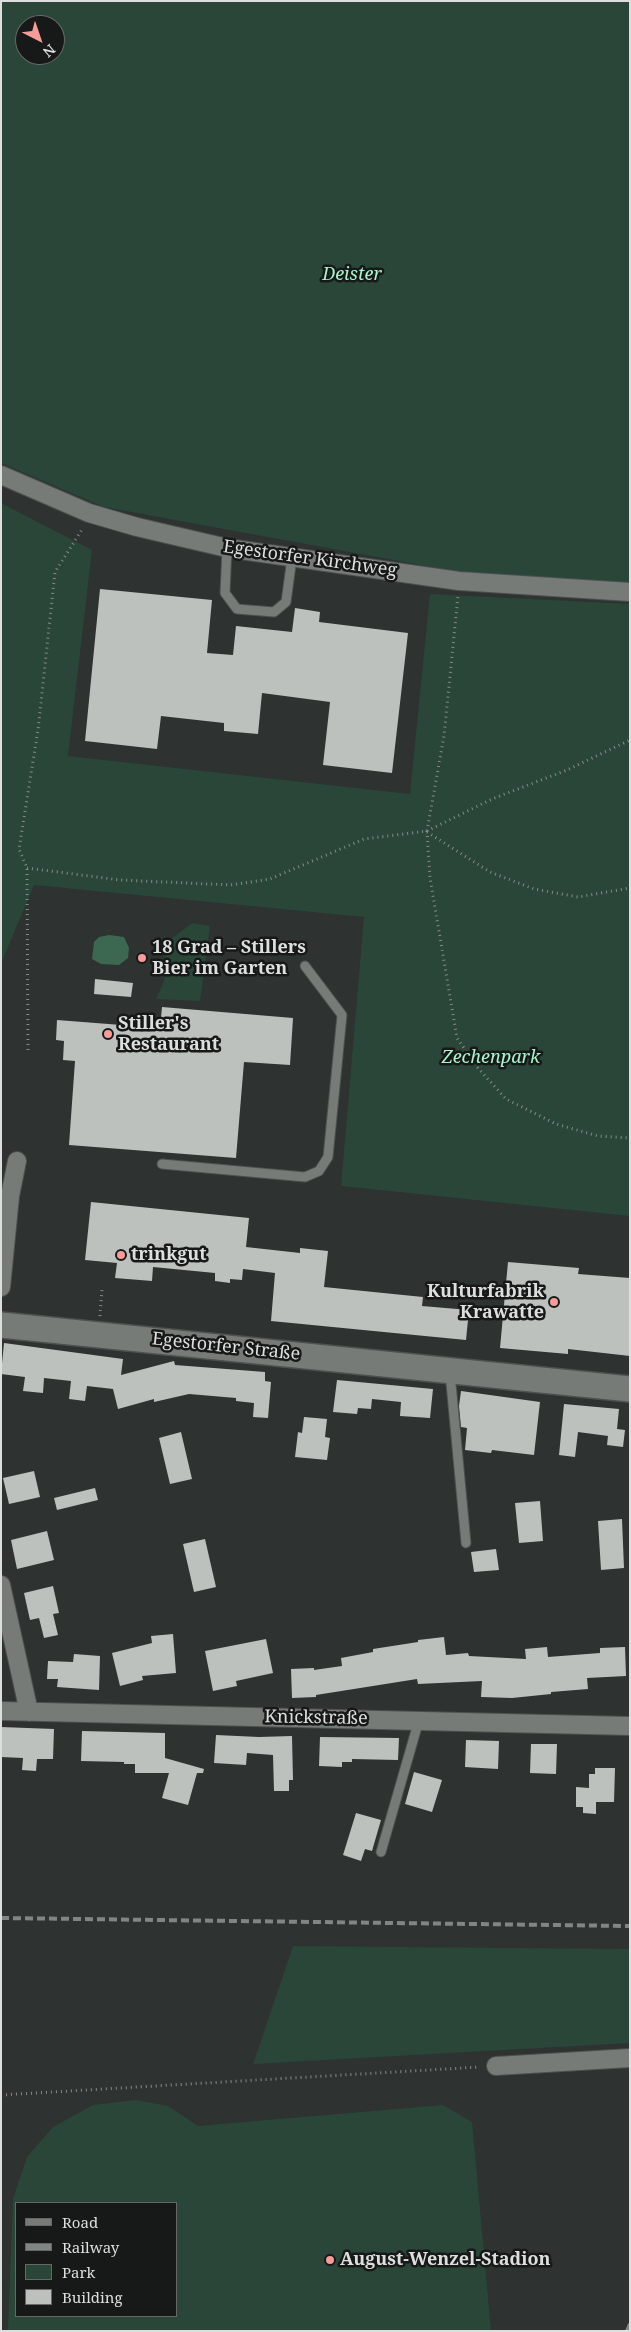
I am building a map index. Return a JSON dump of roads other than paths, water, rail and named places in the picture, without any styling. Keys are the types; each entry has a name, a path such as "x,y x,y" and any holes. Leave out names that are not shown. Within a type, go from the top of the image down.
{"main road":[{"name":"Egestorfer Straße","path":"1,1325 630,1389"}],"street":[{"name":"Egestorfer Kirchweg","path":"1,475 89,514 227,548 459,581 630,592"},
{"path":"1,1287 10,1196 17,1161"},
{"path":"1,1585 29,1712"},
{"name":"Knickstraße","path":"1,1711 630,1726"},
{"path":"496,2066 630,2058"}],"lane":[{"path":"227,548 225,593 237,609 274,612 286,602 292,558"},
{"path":"162,1164 305,1177 319,1171 328,1157 342,1015 305,966"},
{"path":"450,1370 466,1544"},
{"path":"380,1852 419,1720"}],"railway":[{"path":"1,1918 630,1926"},
{"path":"627,2331 630,2324"}],"place":[{"name":"18 Grad – Stillers Bier im Garten","path":"142,958"},
{"name":"Stiller's Restaurant","path":"108,1034"},
{"name":"trinkgut","path":"121,1255"},
{"name":"Kulturfabrik Krawatte","path":"554,1302"},
{"name":"August-Wenzel-Stadion","path":"330,2260"}],"park label":[{"name":"Deister","path":"352,275"},
{"name":"Zechenpark","path":"491,1058"}]}
